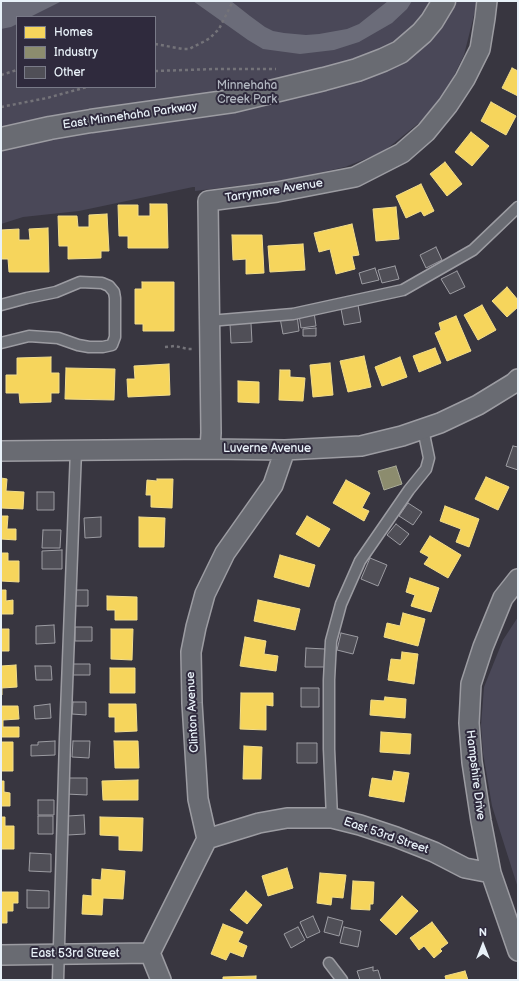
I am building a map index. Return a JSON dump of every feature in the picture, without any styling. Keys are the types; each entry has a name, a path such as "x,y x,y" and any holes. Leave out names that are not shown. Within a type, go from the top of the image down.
{"street":[{"name":"East Minnehaha Parkway","path":"1,139 91,121 233,101 357,70 400,52 432,21 444,1"},
{"name":"Tarrymore Avenue","path":"210,449 208,201 278,192 355,177 402,153 426,132 448,105 465,79 480,49 487,1"},
{"name":"Luverne Avenue","path":"1,451 210,449 285,450 361,446 402,436 440,423 478,405 518,379"},
{"name":"Clinton Avenue","path":"208,839 198,799 192,703 191,652 205,594 225,553 273,485 285,450"},
{"name":"Hampshire Drive","path":"518,579 503,598 483,647 471,684 469,723 472,762 491,873 518,952"},
{"name":"East 53rd Street","path":"208,839 259,823 287,818 332,818 360,825 434,852 465,868 491,873"},
{"path":"161,980 150,953 208,839"},
{"name":"East 53rd Street","path":"1,955 150,953"}],"lane":[{"path":"209,321 293,314 403,290 473,250 518,207"},
{"path":"1,305 56,292 80,282 102,283 109,286 114,292 115,298 115,337 112,345 103,347 89,347 58,338 28,336 1,343"},
{"path":"332,818 329,749 329,680 331,642 341,604 360,561 408,490 426,469 429,458 423,429"},
{"path":"58,980 76,450"},
{"path":"329,963 342,980"}],"path":[{"path":"156,44 189,49 203,42 210,38 219,29 233,1"},
{"path":"156,71 278,69"},
{"path":"1,75 16,70"},
{"path":"1,107 47,98 83,88"},
{"path":"165,347 175,346 188,349 210,349"}],"green space":[{"name":"Minnehaha Creek Park","path":"1,1 477,1 464,55 447,90 420,122 383,152 345,167 286,180 195,191 195,187 193,187 79,211 23,217 1,224"},
{"path":"518,617 518,888 492,806 483,753 481,725 484,687 503,640"}],"shaded area":[{"path":"1,1 62,1 32,16 16,16 16,24 1,29"},
{"path":"193,1 231,1 265,27 273,31 306,35 347,29 359,24 388,1 412,1 407,9 392,23 359,42 334,50 300,54 263,49"}],"building: Homes":[{"path":"512,68 518,71 518,96 502,88"},
{"path":"491,102 516,116 506,135 481,121"},
{"path":"471,132 489,146 472,166 455,152"},
{"path":"445,162 462,184 447,196 430,174"},
{"path":"421,184 434,211 424,216 421,211 406,218 396,196"},
{"path":"150,204 167,204 168,248 128,248 128,236 119,236 118,205 138,205 138,216 150,216"},
{"path":"396,207 399,239 376,241 373,209"},
{"path":"107,214 109,251 101,251 101,258 68,259 68,246 59,246 58,216 77,216 78,227 89,227 89,215"},
{"path":"352,224 359,255 352,256 355,269 336,274 330,249 319,252 314,233"},
{"path":"48,228 49,272 9,272 8,259 1,259 1,230 19,229 19,240 30,240 29,229"},
{"path":"232,235 262,235 264,273 246,274 246,259 233,260"},
{"path":"303,244 305,270 270,272 268,246"},
{"path":"142,282 174,282 174,331 143,331 143,324 135,324 135,289 142,289"},
{"path":"507,287 518,300 518,307 507,317 492,301"},
{"path":"482,305 496,330 478,340 464,315"},
{"path":"456,316 471,351 447,361 435,333 441,330 439,323"},
{"path":"435,348 441,363 419,372 413,356"},
{"path":"364,356 371,387 348,392 340,361"},
{"path":"51,357 51,373 59,373 59,393 51,393 51,402 20,403 19,393 6,393 6,375 17,375 17,358"},
{"path":"400,357 407,377 382,386 375,367"},
{"path":"330,363 333,395 313,397 310,365"},
{"path":"169,364 170,395 128,397 127,379 135,379 134,366"},
{"path":"66,368 115,369 114,400 65,399"},
{"path":"280,370 290,370 290,377 305,378 303,401 279,400"},
{"path":"238,381 259,382 259,403 238,402"},
{"path":"486,477 509,487 498,510 475,499"},
{"path":"1,478 7,479 6,491 24,492 23,509 1,508"},
{"path":"157,479 173,479 172,508 151,507 151,495 146,495 147,480 157,481"},
{"path":"346,480 370,493 362,508 369,511 364,521 333,503"},
{"path":"445,506 479,519 469,547 456,542 461,529 440,521"},
{"path":"1,516 8,516 7,529 16,529 16,540 1,539"},
{"path":"307,516 330,529 319,547 296,534"},
{"path":"139,517 165,518 164,547 139,547"},
{"path":"430,536 461,555 448,578 424,564 429,557 420,552"},
{"path":"1,553 8,553 8,561 19,561 19,582 1,581"},
{"path":"280,555 315,565 309,587 274,577"},
{"path":"410,578 439,588 431,612 411,606 415,595 406,592"},
{"path":"1,590 6,590 6,601 13,600 13,614 1,614"},
{"path":"107,596 137,597 137,620 115,620 115,610 107,610"},
{"path":"258,600 300,609 295,630 254,621"},
{"path":"403,613 425,619 418,646 384,637 387,623 400,626"},
{"path":"1,629 9,629 9,651 1,651"},
{"path":"111,629 133,629 132,660 111,659"},
{"path":"245,637 266,641 264,654 278,656 276,671 240,666"},
{"path":"402,652 418,654 414,684 388,680 391,659 401,660"},
{"path":"16,665 17,687 2,688 1,695 1,666"},
{"path":"110,668 135,668 135,693 110,693"},
{"path":"241,693 273,693 273,706 266,705 266,730 240,729"},
{"path":"385,697 406,699 405,718 370,715 371,700 384,701"},
{"path":"109,704 136,704 137,731 115,732 115,717 109,717"},
{"path":"1,706 18,706 19,719 3,720 3,727 19,727 19,737 1,737"},
{"path":"381,732 411,734 410,754 380,752"},
{"path":"114,741 138,741 139,768 115,768"},
{"path":"1,742 13,742 13,771 1,771"},
{"path":"244,746 262,747 261,779 243,779"},
{"path":"394,771 409,773 404,802 369,796 372,778 392,781"},
{"path":"138,780 138,800 103,800 102,781"},
{"path":"1,781 4,781 4,792 10,793 10,806 1,806"},
{"path":"1,817 5,817 5,826 14,826 14,849 1,849"},
{"path":"100,817 143,818 142,851 119,850 119,836 100,835"},
{"path":"287,868 293,888 268,896 262,876"},
{"path":"102,869 125,871 123,899 103,898 102,915 82,914 83,895 92,896 92,879 101,880"},
{"path":"320,873 346,875 343,898 332,897 331,905 317,903"},
{"path":"353,881 374,882 373,904 370,904 370,910 351,909"},
{"path":"246,891 262,905 247,924 230,910"},
{"path":"1,892 18,892 18,903 13,903 13,911 7,911 7,923 1,923"},
{"path":"402,896 418,911 396,935 380,920"},
{"path":"432,922 448,943 440,949 442,951 434,958 424,946 419,950 410,938"},
{"path":"223,924 243,932 238,942 247,946 243,957 230,952 226,960 211,954"},
{"path":"465,971 468,980 446,980 445,976"},
{"path":"256,976 256,980 223,980 223,977"}],"building: Industry":[{"path":"396,466 402,484 384,490 378,471"}],"building: Other":[{"path":"436,247 442,260 426,268 420,255"},
{"path":"395,266 399,279 382,283 378,270"},
{"path":"375,268 379,280 362,284 359,273"},
{"path":"457,271 465,287 450,294 441,279"},
{"path":"358,305 361,322 344,325 341,309"},
{"path":"314,312 316,326 301,328 299,315"},
{"path":"297,315 299,331 283,334 280,318"},
{"path":"251,323 252,342 231,343 230,324"},
{"path":"316,328 316,336 303,336 303,329"},
{"path":"513,446 518,447 518,470 506,466"},
{"path":"37,492 54,492 54,510 37,510"},
{"path":"408,503 422,512 413,525 399,516"},
{"path":"101,517 101,537 85,538 84,518"},
{"path":"396,524 409,534 400,545 387,535"},
{"path":"43,530 61,530 60,548 42,548"},
{"path":"62,550 62,569 42,569 42,551"},
{"path":"370,558 387,565 378,586 361,579"},
{"path":"72,590 88,590 88,606 72,606"},
{"path":"54,625 55,643 36,644 36,626"},
{"path":"75,627 92,627 92,641 75,641"},
{"path":"341,633 358,637 353,654 337,650"},
{"path":"306,648 325,649 325,667 305,667"},
{"path":"71,664 90,664 90,675 72,675"},
{"path":"35,666 51,666 52,680 36,680"},
{"path":"301,688 319,688 319,707 301,707"},
{"path":"73,702 86,702 86,715 72,714"},
{"path":"50,704 51,718 35,719 34,706"},
{"path":"55,741 55,755 31,756 31,745 38,745 38,742"},
{"path":"73,741 90,741 89,758 72,757"},
{"path":"297,743 317,743 317,763 297,763"},
{"path":"66,778 87,778 87,795 66,794"},
{"path":"38,800 54,800 54,815 38,815"},
{"path":"84,815 85,834 68,835 68,816"},
{"path":"38,816 53,816 53,834 38,834"},
{"path":"30,853 51,854 51,872 29,871"},
{"path":"27,890 49,891 49,908 27,908"},
{"path":"313,916 320,932 307,938 300,922"},
{"path":"328,917 343,921 339,936 324,932"},
{"path":"298,927 305,940 291,948 284,934"},
{"path":"344,927 361,931 358,947 340,943"},
{"path":"373,967 373,971 378,970 381,980 360,980 357,971"}]}
